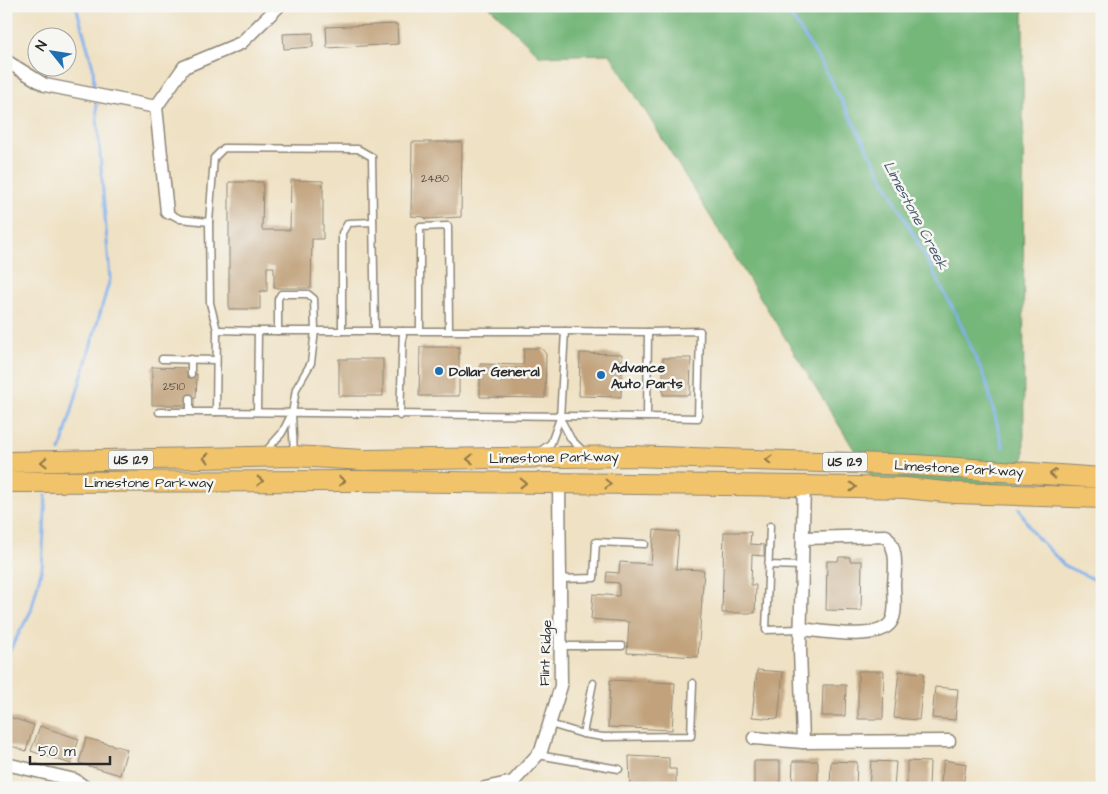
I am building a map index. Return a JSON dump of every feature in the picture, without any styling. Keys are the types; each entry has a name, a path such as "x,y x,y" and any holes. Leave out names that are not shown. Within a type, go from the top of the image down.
{"main road":[{"name":"Limestone Parkway","path":"6,462 294,456 364,460 588,457 805,461 998,469 1102,478"},
{"path":"293,481 294,456"},
{"path":"804,486 805,461"},
{"name":"Limestone Parkway","path":"6,482 293,481 804,486 905,488 956,493 1102,498"}],"street":[{"path":"167,212 156,107 184,67 242,43 279,6"},
{"path":"6,61 44,85 156,107"},
{"name":"Flint Ridge","path":"485,788 513,782 538,755 550,724 561,686 559,483"},
{"path":"803,742 801,629 804,486"},
{"path":"801,629 866,634 880,631 890,623 894,613 895,550 886,536 803,538"},
{"path":"754,738 803,742 948,741"},
{"path":"6,764 74,780 86,788"}],"lane":[{"path":"216,412 217,330 210,303 209,222 214,158 224,148 358,149 372,157 374,331"},
{"path":"167,212 180,219 209,222"},
{"path":"342,331 342,233 348,223 373,222"},
{"path":"420,330 420,227 448,226 449,330"},
{"path":"278,331 278,299 281,294 308,294 314,299 315,331 311,363 296,389 292,414 294,456"},
{"path":"158,412 560,418 698,418 700,331 217,330"},
{"path":"400,416 403,330"},
{"path":"257,412 258,331"},
{"path":"532,458 551,443 560,418 565,331"},
{"path":"647,417 648,332"},
{"path":"162,359 216,360"},
{"path":"191,359 191,374"},
{"path":"190,398 190,411"},
{"path":"255,457 268,450 282,433 292,414"},
{"path":"560,418 570,439 588,457"},
{"path":"770,526 766,630 801,629"},
{"path":"561,579 594,578 596,542 645,544"},
{"path":"768,565 802,566"},
{"path":"561,646 622,646"},
{"path":"583,734 593,683"},
{"path":"550,724 583,734 603,737 692,736 693,683"},
{"path":"538,755 619,769"}],"green space":[{"path":"489,6 1023,6 1024,488 876,485 610,54 540,56"}],"building":[{"path":"397,24 398,44 327,48 326,27"},
{"path":"313,33 313,47 284,49 283,34"},
{"path":"412,142 462,142 461,217 425,219 425,217 411,216"},
{"path":"291,180 323,181 323,239 312,239 311,288 274,288 274,267 267,267 267,291 260,291 260,309 229,309 229,182 263,182 262,230 290,230"},
{"name":"Dollar General","path":"420,347 459,347 459,396 419,396"},
{"path":"524,348 541,348 546,354 545,398 480,397 480,364 523,365"},
{"name":"Advance Auto Parts","path":"580,353 622,354 621,397 579,396"},
{"path":"663,358 691,358 690,395 663,395"},
{"path":"339,359 383,359 383,396 339,396"},
{"path":"152,367 188,368 188,374 197,374 196,398 190,398 188,405 152,405"},
{"path":"654,530 679,532 676,569 704,570 698,657 627,653 629,622 591,619 593,594 619,596 619,583 606,582 607,572 619,573 620,562 651,564"},
{"path":"724,532 751,532 750,544 764,545 764,556 752,555 751,585 756,585 755,613 722,613"},
{"path":"839,557 850,557 850,561 862,561 861,611 826,610 827,561 838,561"},
{"path":"757,670 783,672 778,719 752,717"},
{"path":"858,671 884,671 883,719 858,719"},
{"path":"899,671 924,673 919,720 894,718"},
{"path":"610,680 675,683 672,730 608,727"},
{"path":"823,685 846,685 845,716 822,716"},
{"path":"935,687 958,689 955,720 932,718"},
{"path":"6,716 34,725 26,751 6,744"},
{"path":"40,726 79,739 71,764 31,751"},
{"path":"86,738 127,749 120,775 79,763"},
{"path":"629,756 669,758 669,769 676,769 676,784 669,784 669,788 630,788"},
{"path":"944,760 966,764 963,788 940,788"},
{"path":"754,761 780,761 780,788 754,788"},
{"path":"793,761 818,761 818,788 792,788"},
{"path":"831,761 857,762 856,788 830,788"},
{"path":"871,761 896,762 894,788 869,788"},
{"path":"907,761 930,762 929,788 907,788"}],"waterway":[{"path":"76,6 93,67 94,86"},
{"name":"Limestone Creek","path":"781,6 793,19 822,64 957,316 986,381 1003,447"},
{"path":"60,451 110,279 96,104"},
{"path":"6,657 31,611 42,567 46,495"},
{"name":"Limestone Creek","path":"1019,508 1032,532 1065,566 1102,583"}],"place":[{"name":"Dollar General","path":"439,371"},
{"name":"Advance Auto Parts","path":"601,375"}]}
